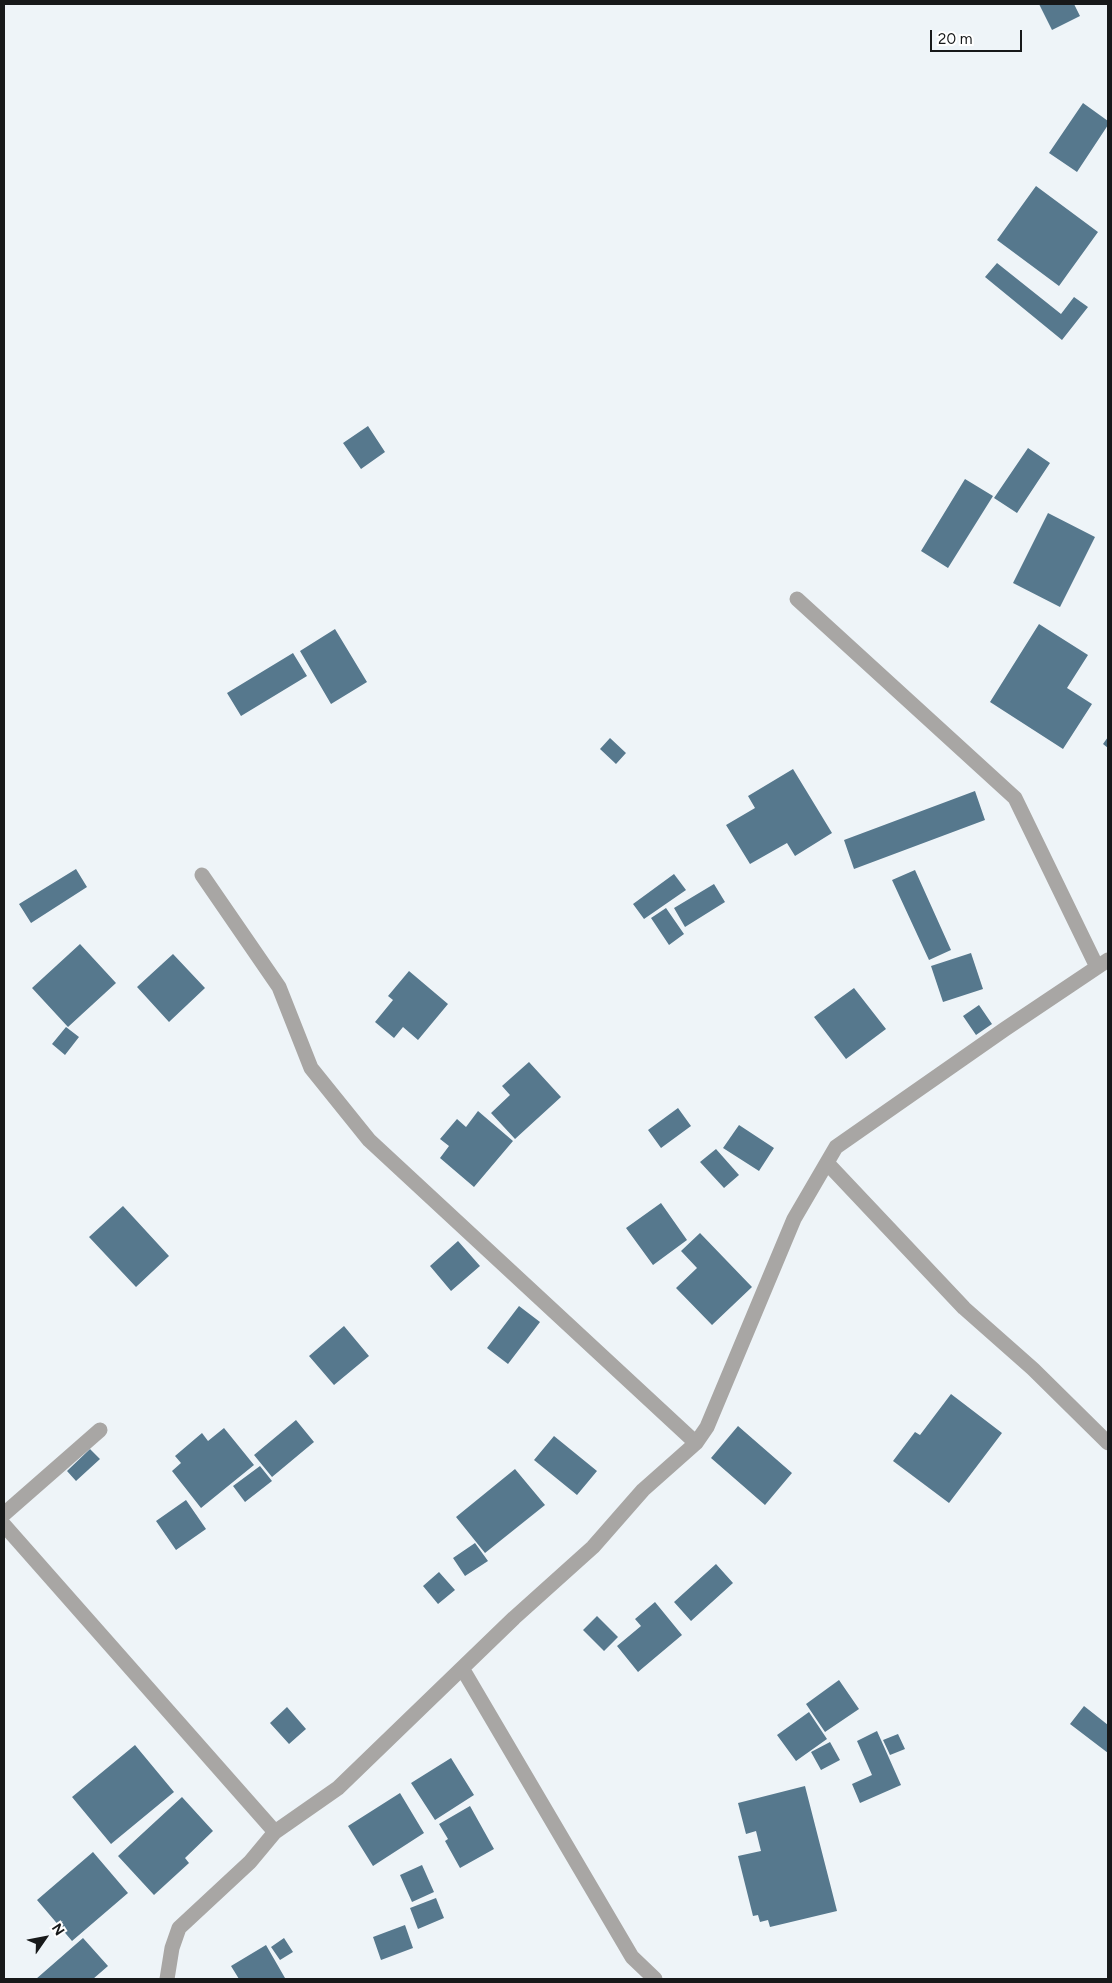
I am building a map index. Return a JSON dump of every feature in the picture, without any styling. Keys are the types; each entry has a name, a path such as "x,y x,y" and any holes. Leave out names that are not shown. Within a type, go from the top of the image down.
{"street":[{"path":"167,1979 172,1948 179,1928 250,1862 275,1832 338,1788 514,1618 593,1547 643,1490 696,1443 708,1427 794,1219 828,1164 836,1147 1005,1029 1103,964 1015,798 797,599"},
{"path":"202,875 279,987 311,1068 369,1140 696,1443"},
{"path":"828,1164 964,1308 1033,1369 1108,1443"},
{"path":"4,1514 100,1430"},
{"path":"4,1525 275,1832"},
{"path":"462,1668 632,1957 655,1979"}],"building":[{"path":"1039,4 1074,4 1080,16 1052,30"},
{"path":"1083,103 1108,121 1108,125 1077,172 1049,153"},
{"path":"1036,186 1098,232 1059,286 997,240"},
{"path":"997,263 1061,314 1074,297 1088,307 1062,340 985,277"},
{"path":"368,426 385,452 361,469 343,443"},
{"path":"1028,448 1050,463 1017,513 994,498"},
{"path":"965,479 993,496 948,568 921,551"},
{"path":"1048,513 1095,537 1060,607 1013,583"},
{"path":"1039,624 1088,655 1067,688 1092,704 1063,749 990,702"},
{"path":"335,629 367,682 331,704 300,651"},
{"path":"293,653 307,676 241,716 227,693"},
{"path":"1108,737 1108,748 1103,744"},
{"path":"610,738 626,753 616,764 600,749"},
{"path":"793,769 832,833 795,856 787,843 750,864 726,825 755,808 748,796"},
{"path":"975,791 985,820 854,869 844,840"},
{"path":"76,869 87,887 31,923 19,904"},
{"path":"915,870 951,950 929,960 892,880"},
{"path":"674,874 686,890 644,919 633,904"},
{"path":"714,884 725,902 685,927 674,908"},
{"path":"666,908 684,934 669,945 651,918"},
{"path":"80,944 116,983 68,1027 32,988"},
{"path":"971,953 983,989 943,1002 931,966"},
{"path":"173,954 205,988 169,1022 137,987"},
{"path":"409,971 448,1004 418,1040 403,1027 394,1038 375,1022 393,1000 388,996"},
{"path":"854,988 886,1029 846,1059 814,1017"},
{"path":"979,1005 992,1024 976,1035 963,1016"},
{"path":"66,1027 79,1037 65,1055 52,1044"},
{"path":"529,1062 561,1097 515,1139 491,1113 510,1095 502,1086"},
{"path":"678,1108 691,1126 661,1148 648,1130"},
{"path":"478,1111 513,1141 474,1187 440,1158 449,1146 440,1139 457,1119 466,1127"},
{"path":"739,1125 774,1148 759,1171 723,1148"},
{"path":"716,1149 739,1175 724,1188 700,1162"},
{"path":"661,1203 687,1240 653,1265 626,1228"},
{"path":"123,1206 169,1256 136,1287 89,1237"},
{"path":"700,1233 752,1287 712,1325 676,1288 697,1268 681,1251"},
{"path":"458,1241 480,1266 451,1291 430,1266"},
{"path":"519,1306 540,1322 508,1364 487,1348"},
{"path":"344,1326 369,1356 334,1385 309,1356"},
{"path":"951,1394 1002,1433 949,1503 893,1461 915,1432 920,1435"},
{"path":"296,1420 314,1442 272,1477 254,1455"},
{"path":"738,1426 792,1473 765,1505 711,1458"},
{"path":"224,1428 254,1465 201,1508 172,1471 181,1463 175,1456 202,1433 208,1441"},
{"path":"554,1436 597,1471 577,1495 534,1460"},
{"path":"90,1449 100,1459 76,1481 67,1471"},
{"path":"260,1466 272,1481 245,1502 233,1486"},
{"path":"515,1469 545,1505 485,1553 456,1517"},
{"path":"186,1500 206,1529 176,1550 156,1521"},
{"path":"475,1543 488,1561 465,1576 453,1558"},
{"path":"716,1564 733,1583 691,1621 674,1602"},
{"path":"439,1572 455,1590 438,1604 423,1586"},
{"path":"655,1602 682,1635 638,1672 617,1646 641,1626 635,1619"},
{"path":"597,1616 618,1637 604,1651 583,1630"},
{"path":"839,1680 859,1709 825,1732 806,1704"},
{"path":"1084,1706 1108,1725 1108,1753 1070,1724"},
{"path":"287,1707 306,1729 289,1744 270,1723"},
{"path":"809,1712 827,1739 796,1761 777,1735"},
{"path":"877,1731 901,1785 860,1803 852,1784 872,1775 857,1741"},
{"path":"898,1734 905,1749 890,1755 883,1740"},
{"path":"830,1742 840,1760 821,1770 811,1752"},
{"path":"135,1745 174,1792 111,1844 72,1797"},
{"path":"451,1758 474,1795 435,1820 411,1783"},
{"path":"805,1786 837,1911 770,1927 768,1920 760,1922 758,1915 753,1916 738,1856 761,1851 756,1831 746,1834 738,1803"},
{"path":"400,1793 424,1833 373,1866 348,1826"},
{"path":"182,1797 213,1831 185,1858 189,1863 154,1895 118,1856"},
{"path":"470,1806 494,1849 460,1868 445,1841 448,1839 439,1824"},
{"path":"93,1852 128,1893 72,1941 37,1900"},
{"path":"422,1865 434,1892 412,1902 400,1875"},
{"path":"436,1898 444,1918 418,1929 410,1908"},
{"path":"405,1925 413,1948 381,1960 373,1937"},
{"path":"83,1938 108,1966 93,1979 36,1979"},
{"path":"284,1938 293,1952 280,1960 271,1947"},
{"path":"266,1945 285,1978 239,1979 231,1966"}]}
